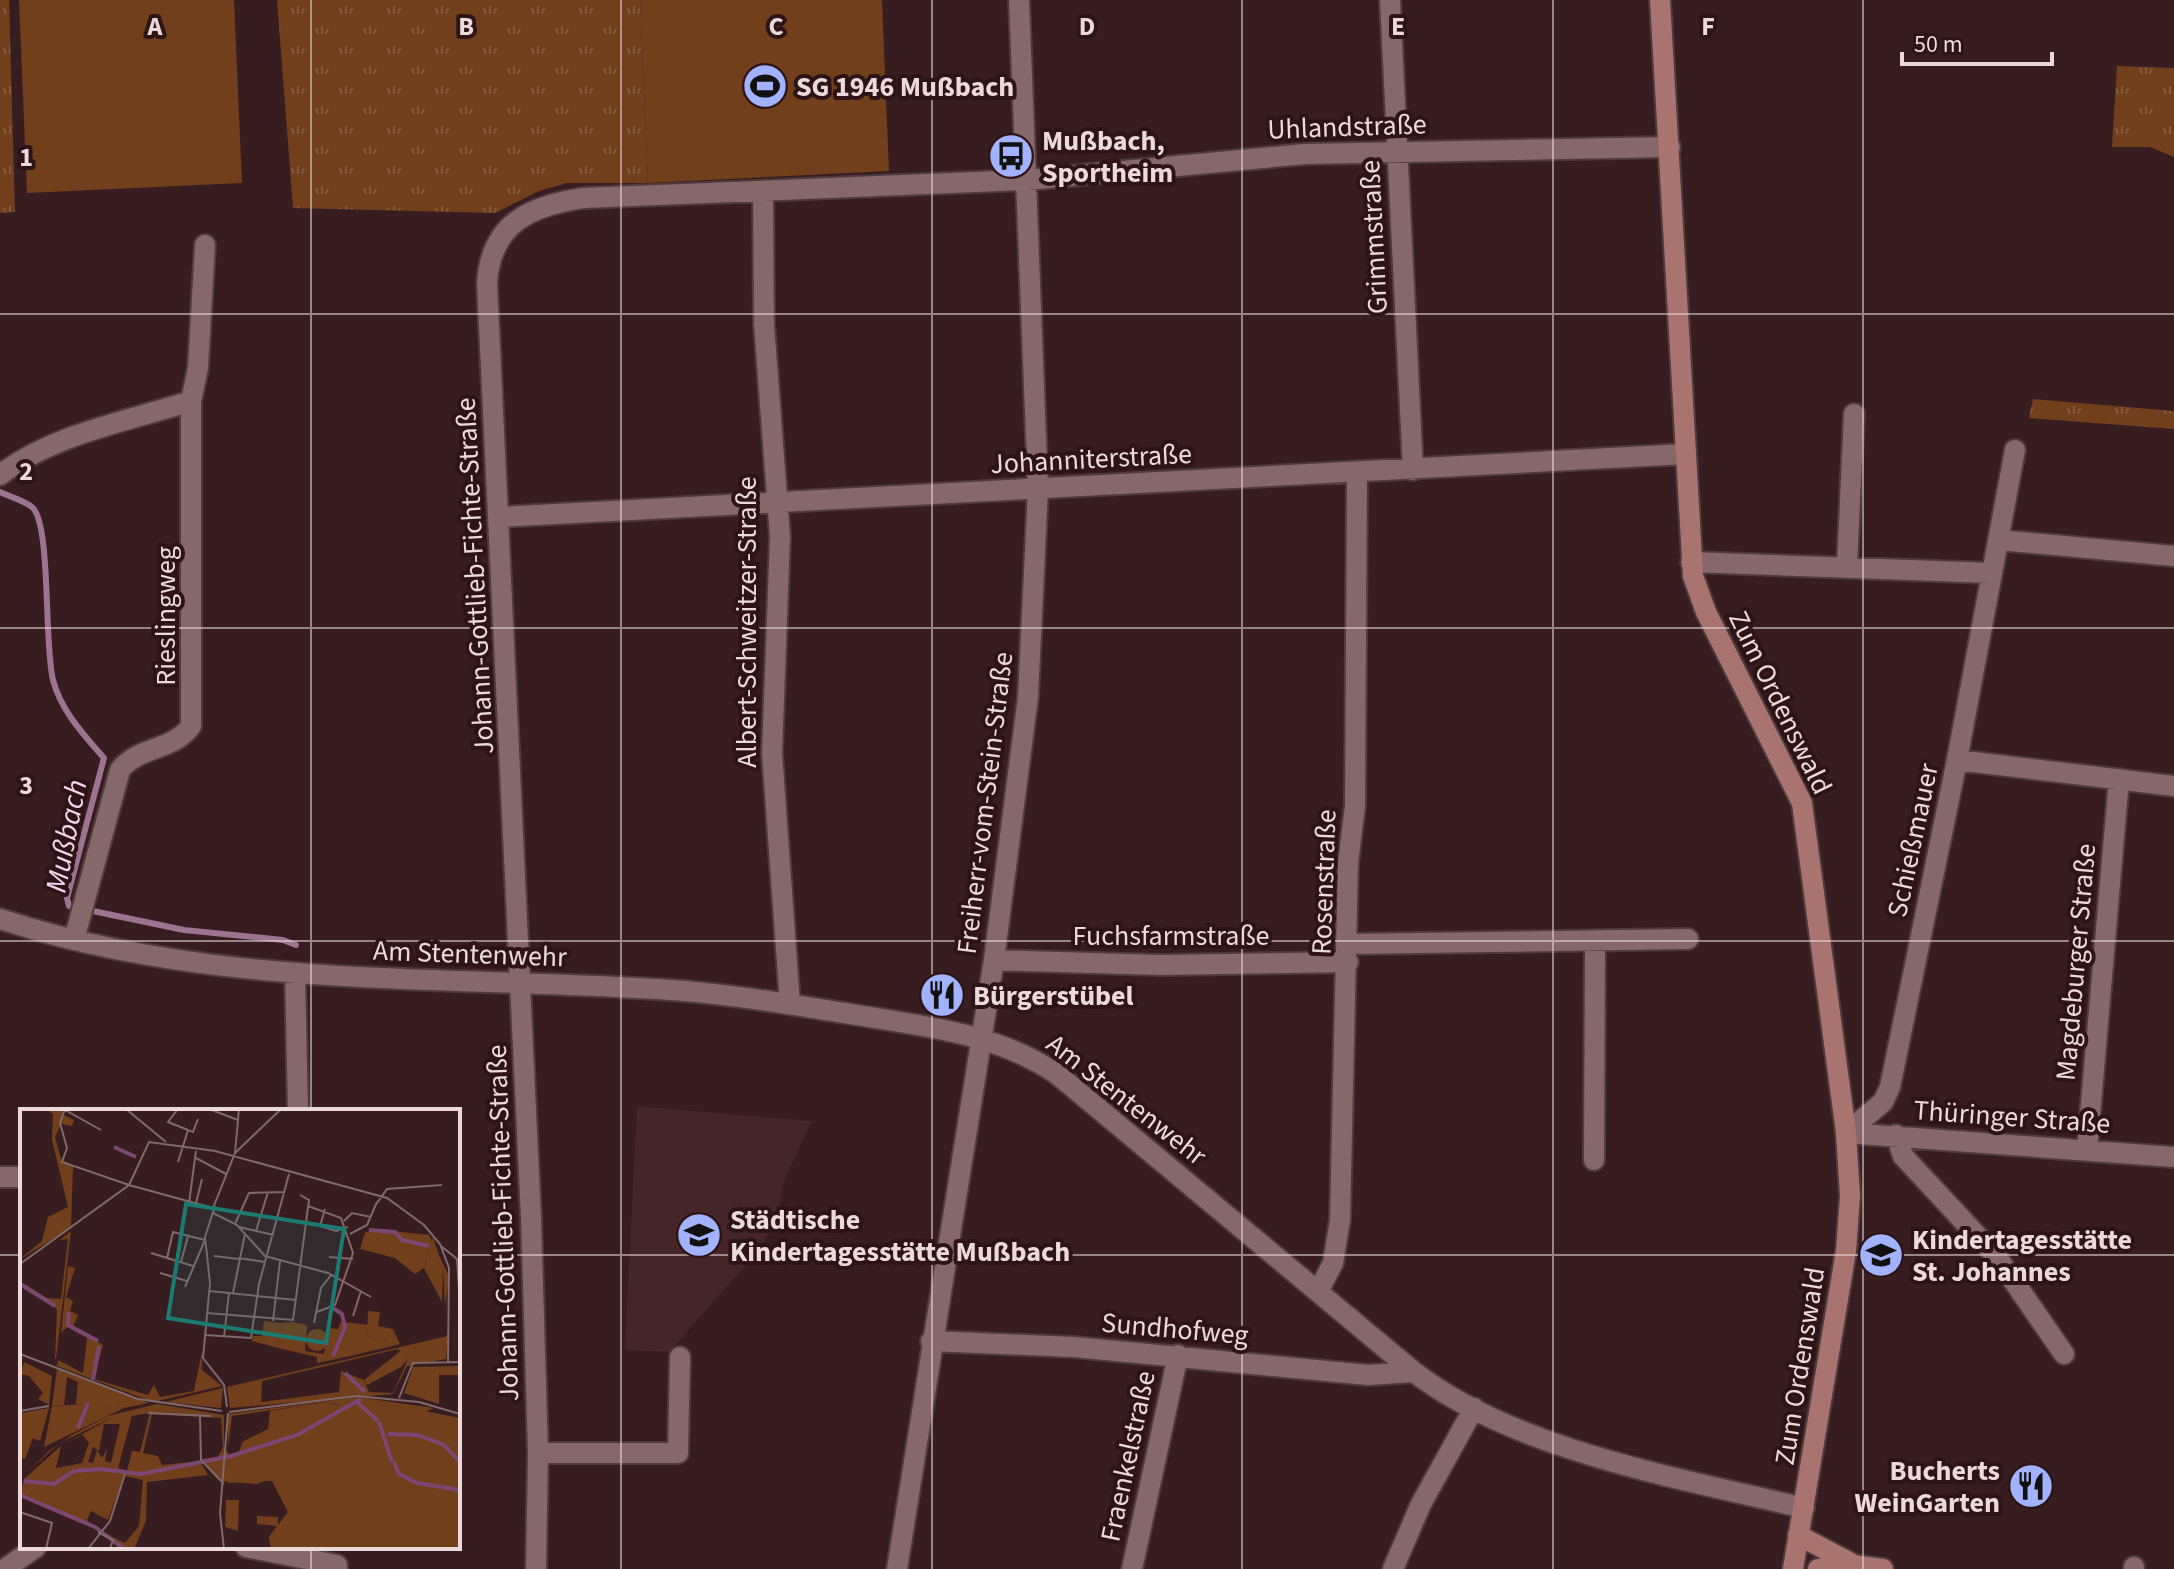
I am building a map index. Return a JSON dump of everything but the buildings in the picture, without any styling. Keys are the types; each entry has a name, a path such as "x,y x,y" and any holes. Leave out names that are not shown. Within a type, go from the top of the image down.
{"street":[{"name":"Freiherr-vom-Stein-Straße","path":"897,1569 994,960 1028,697 1038,489 1019,0"},
{"name":"Grimmstraße","path":"1390,0 1413,470"},
{"name":"Zum Ordenswald","path":"1660,0 1691,562 1706,612 1802,803 1846,1133 1850,1196 1846,1251 1793,1569"},
{"name":"Uhlandstraße","path":"1027,180 1239,158 1670,147"},
{"name":"Johann-Gottlieb-Fichte-Straße","path":"536,1569 538,1453 520,983 487,283 489,260 499,240 518,218 554,202 1027,180"},
{"name":"Albert-Schweitzer-Straße","path":"763,192 764,324 778,500 772,753 790,1004"},
{"name":"Rieslingweg","path":"74,940 120,770 132,758 183,737 191,726 191,401 198,368 205,245"},
{"path":"0,475 35,453 191,401"},
{"path":"1847,566 1854,414"},
{"name":"Schießmauer","path":"1846,1133 1883,1102 1890,1087 1957,760 2015,450"},
{"name":"Johanniterstraße","path":"499,517 1686,454"},
{"name":"Rosenstraße","path":"1319,1290 1333,1263 1340,1220 1348,863 1355,806 1357,473"},
{"path":"1999,540 2174,556"},
{"path":"1691,562 1992,573"},
{"path":"1957,760 2174,786"},
{"name":"Magdeburger Straße","path":"2087,1150 2119,779"},
{"name":"Am Stentenwehr","path":"0,919 74,940 175,959 295,973 674,990 790,1004 982,1037 1026,1054 1057,1074 1414,1372 1474,1408 1595,1456 1804,1508"},
{"name":"Fuchsfarmstraße","path":"994,960 1160,965 1348,953 1688,939"},
{"path":"1594,1160 1595,941"},
{"path":"295,973 298,1109"},
{"name":"Thüringer Straße","path":"1846,1133 2174,1157"},
{"path":"1896,1135 1903,1156 2011,1274 2064,1354"},
{"name":"Sundhofweg","path":"931,1341 1178,1355 1368,1375 1414,1372"},
{"name":"Fraenkelstraße","path":"1132,1569 1178,1355"},
{"path":"538,1453 678,1453 680,1357"},
{"path":"1393,1569 1421,1504 1474,1408"},
{"path":"1798,1535 1856,1565"},
{"path":"5,1569 33,1549"},
{"path":"256,1549 337,1565 337,1569"},
{"path":"1818,1569 1856,1565 1883,1569"}],"shaded area":[{"name":"Städtische Kindertagesstätte Mußbach","path":"637,1106 812,1121 784,1181 777,1220 759,1250 669,1352 625,1350"}],"green space":[{"path":"0,0 9,0 15,212 0,213"},
{"path":"19,0 234,0 242,183 27,193"},
{"path":"277,0 640,0 648,183 567,183 539,191 495,213 293,208"},
{"name":"SG 1946 Mußbach","path":"640,0 882,0 889,171 648,183"},
{"path":"2117,66 2174,68 2174,157 2150,147 2112,147"},
{"path":"2033,399 2174,411 2174,429 2029,418"}],"waterway":[{"name":"Mußbach","path":"0,492 33,508 39,519 53,680 67,712 104,758 67,898 69,906 184,930 283,940 296,945"}],"place":[{"name":"SG 1946 Mußbach","path":"765,86"},
{"name":"Mußbach, Sportheim","path":"1011,156"},
{"name":"Bürgerstübel","path":"942,995"},
{"name":"Städtische Kindertagesstätte Mußbach","path":"699,1235"},
{"name":"Kindertagesstätte St. Johannes","path":"1881,1255"},
{"name":"Bucherts WeinGarten","path":"2031,1486"}]}
